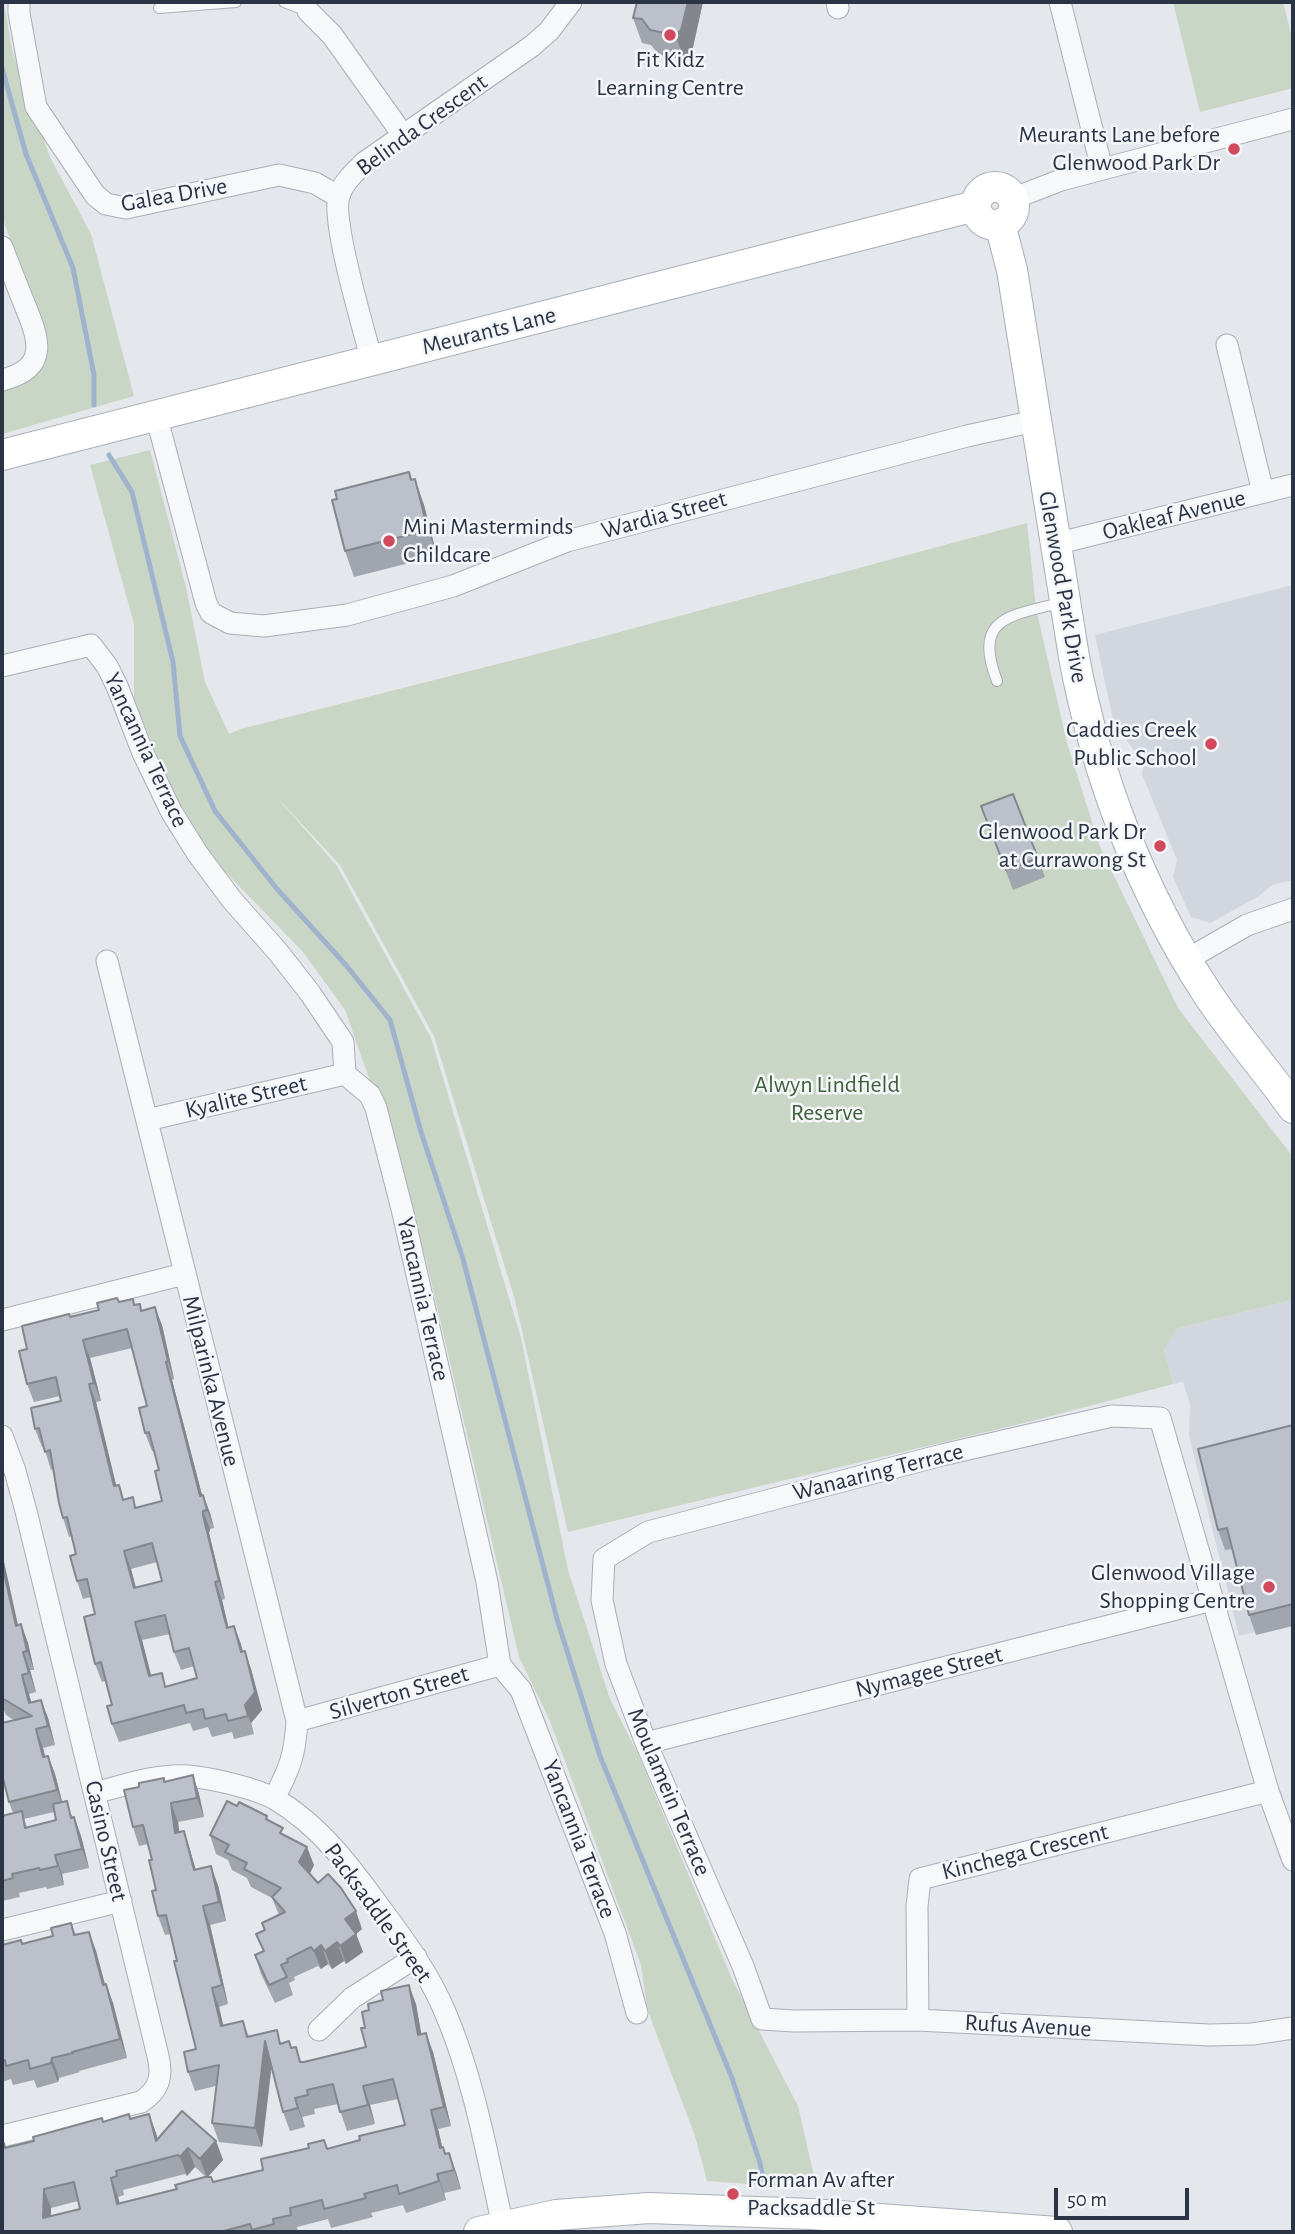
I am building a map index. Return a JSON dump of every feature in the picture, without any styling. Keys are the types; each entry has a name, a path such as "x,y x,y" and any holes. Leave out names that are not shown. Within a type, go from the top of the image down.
{"street":[{"name":"Galea Drive","path":"19,2 36,107 95,195 106,204 126,208 279,175 315,183 339,197"},
{"name":"Belinda Crescent","path":"372,361 339,228 339,197 345,183 365,162 532,46 555,25 571,2"},
{"path":"1060,2 1102,169"},
{"path":"308,11 332,35 403,135"},
{"path":"1006,212 1061,180 1293,119"},
{"name":"Meurants Lane","path":"2,455 975,206 976,213 990,225 1006,212"},
{"name":"Glenwood Park Drive","path":"1006,212 1012,270 1055,544 1080,689 1100,764 1135,856 1186,960 1209,996 1293,1108"},
{"path":"2,247 39,342 34,360 26,369 18,375 2,380"},
{"path":"1227,345 1263,492"},
{"name":"Wardia Street","path":"156,415 206,603 211,613 230,624 264,626 347,615 403,601 453,586 568,541 967,436 1035,421"},
{"name":"Oakleaf Avenue","path":"1055,544 1293,485"},
{"name":"Yancannia Terrace","path":"2,666 91,645 107,666 143,753 171,811 197,853 232,900 278,951 310,993 343,1042 345,1074 370,1095 405,1222 487,1582 500,1665 521,1690 615,1933 637,2013"},
{"path":"1186,960 1247,925 1293,909"},
{"name":"Milparinka Avenue","path":"107,961 297,1721 295,1750 286,1776 274,1798"},
{"name":"Kyalite Street","path":"147,1120 345,1074"},
{"path":"2,1320 184,1273"},
{"name":"Wanaaring Terrace","path":"604,1559 648,1532 942,1455 1112,1416 1160,1418 1212,1600"},
{"name":"Casino Street","path":"2,1436 26,1511 159,2063 158,2086 152,2095 141,2102 2,2136"},
{"name":"Moulamein Terrace","path":"604,1559 602,1600 616,1664 646,1743 743,1966 762,2019"},
{"path":"1212,1600 1280,1831 1293,1860"},
{"name":"Nymagee Street","path":"646,1743 1212,1600"},
{"name":"Silverton Street","path":"297,1721 500,1665"},
{"name":"Packsaddle Street","path":"95,1793 153,1778 188,1776 228,1783 274,1798 319,1832 353,1870 416,1957 445,2011 468,2078 491,2229"},
{"name":"Kinchega Crescent","path":"918,2020 917,1906 920,1879 1268,1791"},
{"path":"2,1930 121,1902"},
{"path":"319,2030 352,1998 416,1957"},
{"name":"Rufus Avenue","path":"762,2019 918,2020 1209,2035 1252,2034 1293,2028"},
{"path":"491,2229 578,2211 649,2208 811,2214 1057,2232"}],"lane":[{"path":"159,8 236,2"},
{"path":"284,2 308,11"},
{"path":"997,681 988,657 990,636 999,622 1014,615 1065,602"}],"shaded area":[{"name":"Caddies Creek Public School","path":"1293,585 1293,880 1272,885 1259,896 1210,923 1191,917 1173,877 1177,860 1142,774 1144,763 1114,724 1095,635"},
{"path":"1293,1300 1293,1623 1239,1636 1189,1436 1190,1404 1183,1382 1173,1384 1164,1349 1178,1328"}],"green space":[{"path":"2,2 12,50 50,157 91,234 134,396 2,434 2,389 46,338 5,225 2,208"},
{"path":"1173,2 1283,2 1293,41 1293,88 1200,112"},
{"name":"Alwyn Lindfield Reserve","path":"150,450 186,587 205,682 229,734 1027,523 1036,609 1067,743 1100,847 1178,1008 1293,1157 1293,1300 1178,1328 1164,1349 1173,1384 1028,1422 568,1532 515,1300 434,1036 340,865 273,793 337,866 431,1038 521,1338 568,1570 610,1699 639,1756 732,1979 798,2106 817,2189 707,2181 695,2136 647,2006 641,1965 550,1721 519,1657 427,1264 400,1166 345,1010 303,952 211,857 169,785 134,699 134,624 90,465"}],"building":[{"path":"637,2 688,2 681,30 675,35 650,30 642,19 633,18"},
{"path":"409,472 411,480 415,479 428,530 345,551 332,500 337,499 335,491"},
{"path":"1013,794 1038,858 1006,870 981,806"},
{"path":"117,1298 119,1302 133,1299 134,1305 140,1304 141,1311 155,1307 200,1496 203,1495 207,1510 203,1511 203,1515 219,1581 215,1582 227,1628 234,1626 241,1652 245,1651 255,1692 245,1705 248,1716 228,1721 226,1714 205,1719 203,1709 186,1713 184,1705 112,1724 107,1706 112,1705 101,1662 95,1664 84,1617 95,1614 87,1579 77,1581 70,1556 76,1554 67,1517 63,1518 59,1503 50,1450 45,1452 39,1428 35,1429 31,1408 61,1401 56,1377 27,1384 19,1351 27,1349 22,1326 69,1314 70,1317 99,1310 97,1303","holes":["127,1329 147,1406 139,1408 145,1433 149,1432 159,1470 155,1471 162,1501 135,1508 133,1497 123,1500 119,1485 114,1486 89,1384 94,1383 83,1340","152,1543 162,1581 134,1588 124,1551","165,1615 174,1652 189,1648 197,1678 165,1687 162,1673 149,1676 135,1622"]},
{"name":"Glenwood Village Shopping Centre","path":"1293,1425 1293,1604 1249,1615 1227,1528 1218,1530 1198,1449"},
{"path":"2,1564 16,1626 21,1624 27,1651 23,1652 29,1673 22,1675 29,1703 41,1700 48,1726 36,1729 43,1757 48,1756 57,1790 9,1802 2,1774 2,1723 32,1716 2,1698"},
{"path":"193,1775 197,1798 171,1803 175,1833 184,1831 194,1870 211,1866 219,1902 203,1906 222,1985 212,1988 221,2026 243,2021 247,2037 277,2030 280,2044 289,2041 291,2048 296,2047 300,2062 304,2062 366,2047 361,2028 365,2028 362,2012 369,2010 368,2004 383,2000 381,1991 409,1985 418,2035 426,2033 444,2107 431,2110 440,2148 443,2147 445,2154 449,2153 454,2170 437,2174 439,2181 399,2194 397,2185 364,2194 366,2198 324,2209 322,2200 290,2208 291,2215 273,2219 274,2224 252,2230 250,2224 220,2232 2,2232 4,2143 5,2148 34,2141 33,2137 102,2118 103,2122 129,2114 130,2119 149,2114 156,2141 182,2111 216,2141 200,2159 188,2148 180,2157 178,2155 116,2171 117,2176 111,2178 117,2204 177,2189 175,2185 205,2177 211,2177 213,2182 263,2170 261,2159 309,2148 308,2144 324,2140 327,2149 360,2140 359,2136 405,2125 393,2079 363,2086 368,2105 340,2112 333,2084 307,2090 308,2095 295,2098 298,2108 283,2112 265,2041 255,2128 212,2123 219,2065 188,2072 184,2052 196,2049 174,1961 177,1961 166,1915 158,1916 152,1891 156,1890 149,1860 152,1860 143,1825 133,1827 124,1790 139,1787 139,1783 164,1778 164,1782","holes":["74,2182 80,2209 43,2218 44,2189"]},
{"path":"67,1801 82,1849 55,1855 58,1866 12,1874 13,1878 2,1881 2,1816 22,1811 25,1828 56,1820 53,1804"},
{"path":"227,1801 237,1806 239,1802 267,1816 266,1819 283,1828 280,1833 307,1847 299,1862 318,1883 328,1874 356,1911 345,1919 356,1934 340,1946 337,1942 325,1951 321,1945 314,1951 311,1947 287,1959 288,1962 281,1965 287,1977 269,1985 255,1955 264,1951 256,1934 265,1930 262,1923 285,1912 272,1897 281,1888 244,1869 247,1863 225,1852 229,1845 210,1835"},
{"path":"71,1923 74,1935 89,1932 120,2039 52,2058 51,2063 30,2069 28,2060 6,2066 5,2060 2,2061 2,1945 21,1940 22,1944 53,1936 51,1928"}],"waterway":[{"path":"2,68 26,154 73,268 94,375 94,405"},
{"path":"109,455 132,492 173,662 180,736 215,811 277,889 345,964 390,1020 421,1132 463,1259 557,1619 600,1756 732,2078 763,2179"}],"place":[{"name":"Fit Kidz Learning Centre","path":"670,35"},
{"name":"Meurants Lane before Glenwood Park Dr","path":"1234,149"},
{"name":"Mini Masterminds Childcare","path":"389,541"},
{"name":"Caddies Creek Public School","path":"1211,744"},
{"name":"Glenwood Park Dr at Currawong St","path":"1160,846"},
{"name":"Glenwood Village Shopping Centre","path":"1269,1587"},
{"name":"Forman Av after Packsaddle St","path":"733,2194"}]}
